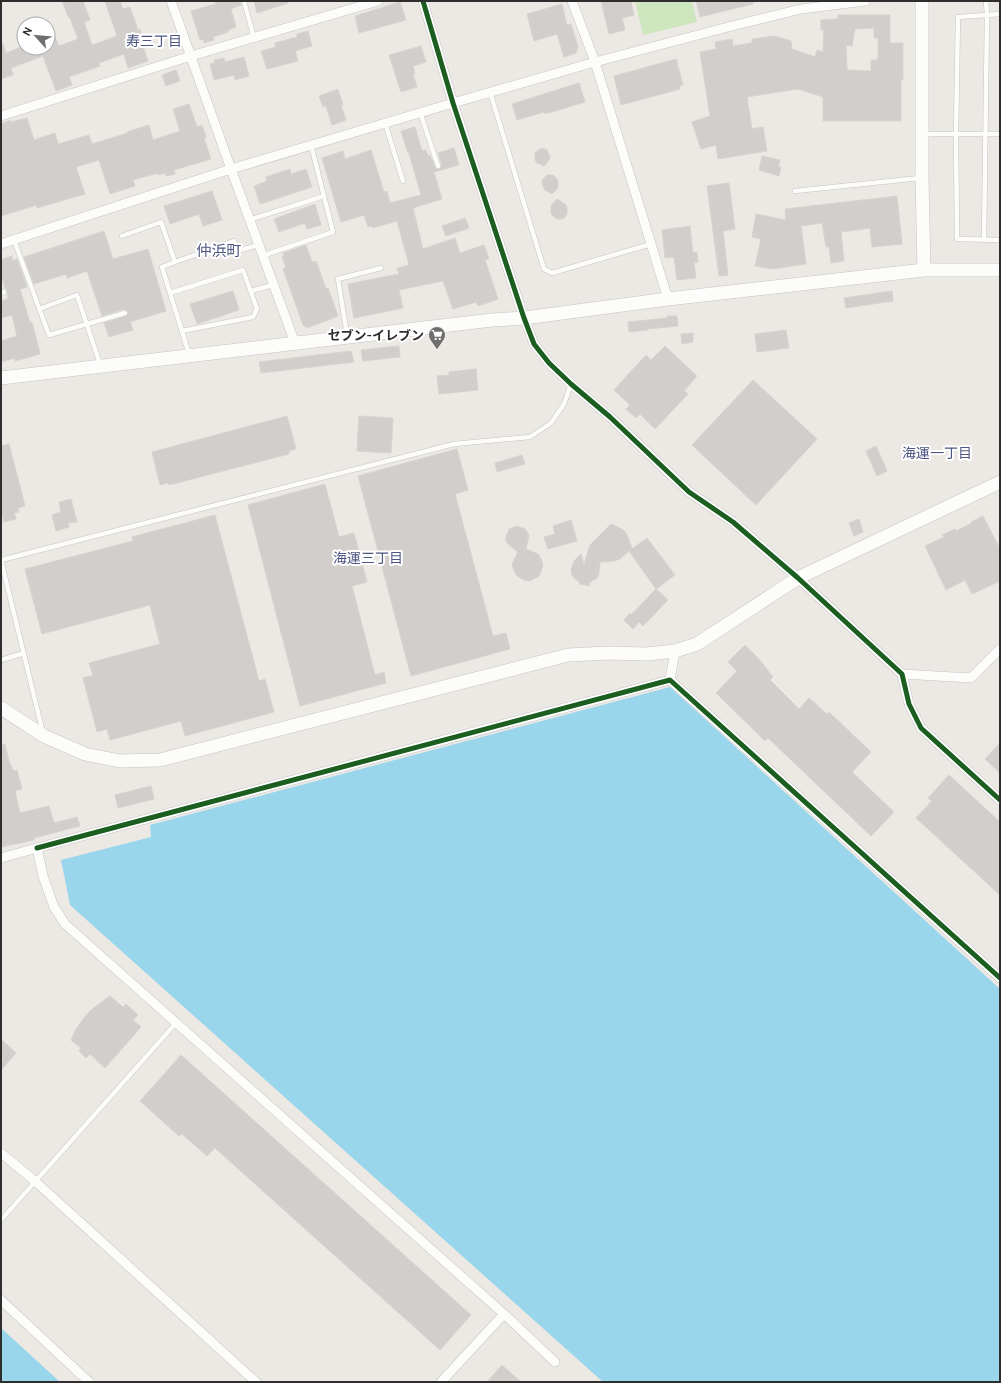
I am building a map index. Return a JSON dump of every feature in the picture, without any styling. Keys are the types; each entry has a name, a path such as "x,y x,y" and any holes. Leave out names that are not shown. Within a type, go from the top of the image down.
{"street":[{"path":"171,1 258,245 295,343"},
{"path":"1,116 191,56 378,1"},
{"path":"423,1 453,103 534,344 549,363 610,417 689,492 733,522 798,578 902,674 909,704 921,728 1000,800"},
{"path":"572,1 595,62 668,299"},
{"path":"1,244 231,169 420,112 595,62 732,26 800,5 865,1"},
{"path":"922,1 922,177 924,270"},
{"path":"1,378 924,270 1000,270"},
{"path":"1,708 44,736 85,754 120,761 160,760 568,655 608,653 647,654 675,651 697,644 798,578 1000,482"},
{"path":"902,674 971,678 1000,649"},
{"path":"670,680 675,651"},
{"path":"1,858 670,680"},
{"path":"670,680 1000,978"},
{"path":"37,848 43,876 54,907 65,924 504,1314 556,1362"},
{"path":"1,1152 256,1382"},
{"path":"1,1300 89,1382"},
{"path":"441,1382 504,1314"}],"lane":[{"path":"244,1 254,38"},
{"path":"984,240 986,1"},
{"path":"1000,14 958,17 956,134 957,239 1000,240"},
{"path":"490,92 544,269 552,273 651,244"},
{"path":"420,112 438,166"},
{"path":"385,123 403,181"},
{"path":"922,134 1000,134"},
{"path":"262,256 333,232 311,145"},
{"path":"795,191 922,177"},
{"path":"249,220 324,196"},
{"path":"122,236 161,222 175,262"},
{"path":"14,240 49,335 125,313"},
{"path":"190,356 162,267 234,242 237,251 258,245"},
{"path":"347,337 338,279 381,268"},
{"path":"170,293 244,270 257,309 252,317 182,331"},
{"path":"251,292 273,285"},
{"path":"39,309 77,296 101,366"},
{"path":"44,736 1,560 454,444 530,437 551,423 564,404 571,384"},
{"path":"1,660 24,653"},
{"path":"1,1220 176,1023"}],"green space":[{"path":"635,1 692,1 697,22 643,35"}],"water":[{"path":"670,687 1000,989 1000,1382 603,1382 70,905 61,860 151,837 150,825"},
{"path":"1,1328 60,1382 1,1382"}],"building":[{"path":"62,1 83,1 90,20 84,22 92,45 117,36 105,1 120,1 123,9 130,7 138,30 140,29 143,40 141,40 148,61 128,68 124,54 99,63 100,66 69,77 72,85 56,91 43,56 56,56 56,39 59,46 78,39"},
{"path":"215,1 240,1 241,5 231,9 236,27 228,30 228,32 213,37 214,40 204,43 203,39 200,40 191,11 216,4"},
{"path":"254,1 288,1 288,3 257,13"},
{"path":"601,1 631,1 634,15 622,18 625,30 609,34"},
{"path":"696,1 753,1 753,4 700,17"},
{"path":"400,2 406,20 359,33 355,16"},
{"path":"562,4 567,25 571,24 578,47 576,53 564,57 557,34 534,41 527,14"},
{"path":"838,15 890,15 890,43 903,43 901,121 823,121 823,97 798,89 747,97 752,129 763,127 767,151 718,159 716,145 701,149 692,122 710,116 700,52 716,49 715,42 732,39 733,46 752,43 752,39 774,36 791,41 792,49 815,57 817,50 823,52 824,30 821,30 821,20 838,19","holes":["874,28 874,38 878,38 878,60 871,60 871,71 847,70 846,45 852,46 855,29"]},
{"path":"308,31 312,46 295,51 298,61 267,69 261,51 276,47 275,43 297,37 297,34"},
{"path":"3,44 6,53 16,49 16,56 43,56 11,68 13,75 1,79 1,45"},
{"path":"421,46 426,62 413,66 415,73 413,74 417,87 401,92 389,55"},
{"path":"244,57 249,76 235,80 234,75 214,80 210,64 215,63 214,60 224,58 225,62"},
{"path":"676,59 683,85 679,86 680,89 621,105 614,76"},
{"path":"176,70 180,81 166,86 162,75"},
{"path":"579,83 585,102 545,114 544,112 517,120 512,104"},
{"path":"338,89 343,105 341,106 346,120 332,125 326,106 323,107 319,96"},
{"path":"189,104 197,127 202,125 206,137 204,138 211,159 174,170 175,174 166,176 165,173 159,175 158,173 133,180 135,186 110,194 99,160 76,167 85,194 37,208 37,205 1,216 1,124 11,120 11,122 27,118 34,140 55,133 58,144 89,135 92,144 149,125 153,140 180,131 173,109"},
{"path":"415,127 422,151 426,150 428,156 430,155 436,169 440,169 442,166 438,153 454,148 459,165 434,172 442,199 413,208 423,249 455,238 460,253 484,245 489,259 485,260 498,299 478,306 476,302 453,309 443,281 399,290 403,308 354,318 348,284 399,274 397,268 409,265 397,221 373,228 372,226 368,227 364,215 341,222 322,158 343,151 345,159 371,150 384,192 387,191 390,203 421,195 401,131"},
{"path":"541,148 547,150 550,157 544,166 537,163 535,160 535,153"},
{"path":"762,156 780,160 778,166 781,167 779,176 759,170"},
{"path":"290,169 291,174 306,169 312,187 260,204 254,186 267,181 266,177"},
{"path":"547,175 553,175 558,180 558,188 552,194 545,190 542,183 543,179"},
{"path":"729,183 735,229 723,231 728,275 719,276 707,186"},
{"path":"212,191 222,220 203,226 199,214 170,224 164,206"},
{"path":"897,196 902,244 872,247 870,228 841,232 844,261 831,263 829,247 826,247 822,223 801,226 806,264 772,269 755,266 761,239 752,237 756,214 786,220 785,209"},
{"path":"557,199 567,207 567,214 561,219 557,219 551,214 551,206"},
{"path":"315,204 321,225 307,229 305,223 279,232 274,219"},
{"path":"465,218 469,228 446,236 442,226"},
{"path":"690,226 693,253 697,252 698,262 694,263 696,278 677,280 674,257 665,258 662,230"},
{"path":"104,231 113,259 148,249 166,311 130,322 133,330 109,337 104,323 126,316 128,312 124,309 102,316 87,271 67,278 66,274 34,284 24,257"},
{"path":"306,245 312,262 316,261 338,316 307,328 303,325 283,269 286,268 282,257 284,256 283,253"},
{"path":"12,256 13,261 17,259 27,287 20,289 30,323 32,322 40,354 15,361 15,358 1,362 1,341 17,336 12,315 1,318 1,301 8,299 7,290 3,280 1,280 1,260"},
{"path":"233,291 239,310 197,324 190,304"},
{"path":"892,291 893,301 846,308 844,298"},
{"path":"667,316 677,316 678,326 629,332 628,322 667,318"},
{"path":"786,330 789,348 757,352 755,334"},
{"path":"693,333 693,342 682,344 681,334"},
{"path":"399,346 400,357 363,361 361,350"},
{"path":"665,346 697,376 684,391 688,394 655,429 640,414 636,418 626,409 630,405 614,390 646,355 651,360"},
{"path":"351,351 354,362 261,373 259,362"},
{"path":"476,369 478,390 439,394 437,376 449,375 449,372"},
{"path":"753,380 817,439 756,505 692,445"},
{"path":"287,416 296,449 289,451 289,454 169,485 168,483 160,485 152,452"},
{"path":"359,416 393,418 391,453 357,451"},
{"path":"9,444 25,506 18,508 19,512 14,513 16,519 4,522 1,512 1,446"},
{"path":"876,446 887,471 877,476 866,451"},
{"path":"457,449 468,490 455,494 493,636 506,633 510,649 411,676 358,476"},
{"path":"522,455 525,464 497,472 495,463"},
{"path":"325,484 339,537 354,533 367,582 352,586 375,675 384,672 386,683 300,706 248,505"},
{"path":"71,499 77,522 68,523 69,527 56,531 52,515 61,512 59,502"},
{"path":"215,515 259,681 265,679 274,712 185,736 181,721 110,740 107,729 97,732 83,678 93,675 89,663 160,644 150,605 42,634 25,569 133,541 132,537"},
{"path":"983,516 1000,549 1000,581 972,594 965,580 946,590 925,546 944,537 942,535 955,529 956,531"},
{"path":"859,519 863,532 854,536 849,523"},
{"path":"571,520 577,541 548,549 544,537 555,534 553,526"},
{"path":"611,524 622,529 626,533 632,548 620,559 600,562 597,578 589,583 590,586 579,584 580,582 572,575 571,570 574,561 581,554 584,565 590,545"},
{"path":"517,526 525,529 529,535 526,549 538,554 542,561 543,566 539,576 530,581 524,580 516,575 512,565 518,552 506,541 509,529"},
{"path":"647,538 675,575 656,589 629,551"},
{"path":"656,589 668,600 643,626 639,622 633,629 624,620 630,613 631,615"},
{"path":"745,645 759,659 773,677 770,680 799,709 809,698 827,714 829,712 871,752 852,772 894,812 871,836 768,738 765,741 716,693 737,671 728,662"},
{"path":"1000,743 1000,773 985,759"},
{"path":"5,744 10,765 13,771 17,770 22,789 15,791 20,813 49,806 54,823 77,817 80,826 34,838 34,840 1,847 1,745"},
{"path":"949,775 1000,822 1000,895 916,818 932,801 928,798"},
{"path":"151,786 154,799 118,808 115,795"},
{"path":"110,996 123,1007 126,1004 138,1015 133,1020 141,1027 105,1068 90,1054 86,1058 79,1051 81,1048 71,1040 83,1019 91,1010"},
{"path":"1,1039 16,1053 1,1070"},
{"path":"181,1055 471,1315 440,1350 215,1148 207,1156 182,1134 179,1136 140,1101"},
{"path":"502,1365 521,1382 487,1382"}],"cycle path":[{"path":"423,1 453,103 534,344 549,363 610,417 689,492 733,522 798,578 902,674 909,704 921,728 1000,800"},
{"path":"37,848 670,680 1000,978"}],"place":[{"name":"セブン-イレブン","path":"437,350"}],"district":[{"name":"寿三丁目","path":"154,41"},
{"name":"仲浜町","path":"219,251"},
{"name":"海運一丁目","path":"937,453"},
{"name":"海運三丁目","path":"368,558"}]}
